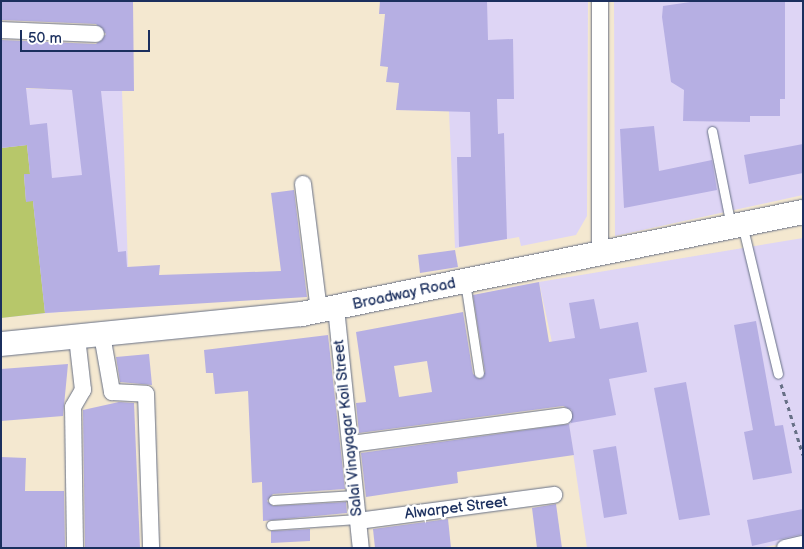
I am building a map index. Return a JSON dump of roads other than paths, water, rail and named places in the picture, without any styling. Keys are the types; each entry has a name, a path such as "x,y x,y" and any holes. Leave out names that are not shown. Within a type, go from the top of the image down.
{"main road":[{"name":"Broadway Road","path":"1,344 328,310 803,212"}],"street":[{"path":"600,1 600,253"},
{"path":"1,30 96,34"},
{"name":"Salai Vinayagar Koil Street","path":"304,184 351,444 360,548"},
{"path":"102,335 112,392 146,394 151,548"},
{"path":"75,548 73,407 82,390 77,337"},
{"path":"351,444 564,416"},
{"name":"Alwarpet Street","path":"357,520 554,495"},
{"path":"785,548 803,544"}],"lane":[{"path":"712,130 778,374"},
{"path":"465,281 479,373"},
{"path":"273,500 355,495"},
{"path":"271,525 357,520"}]}
